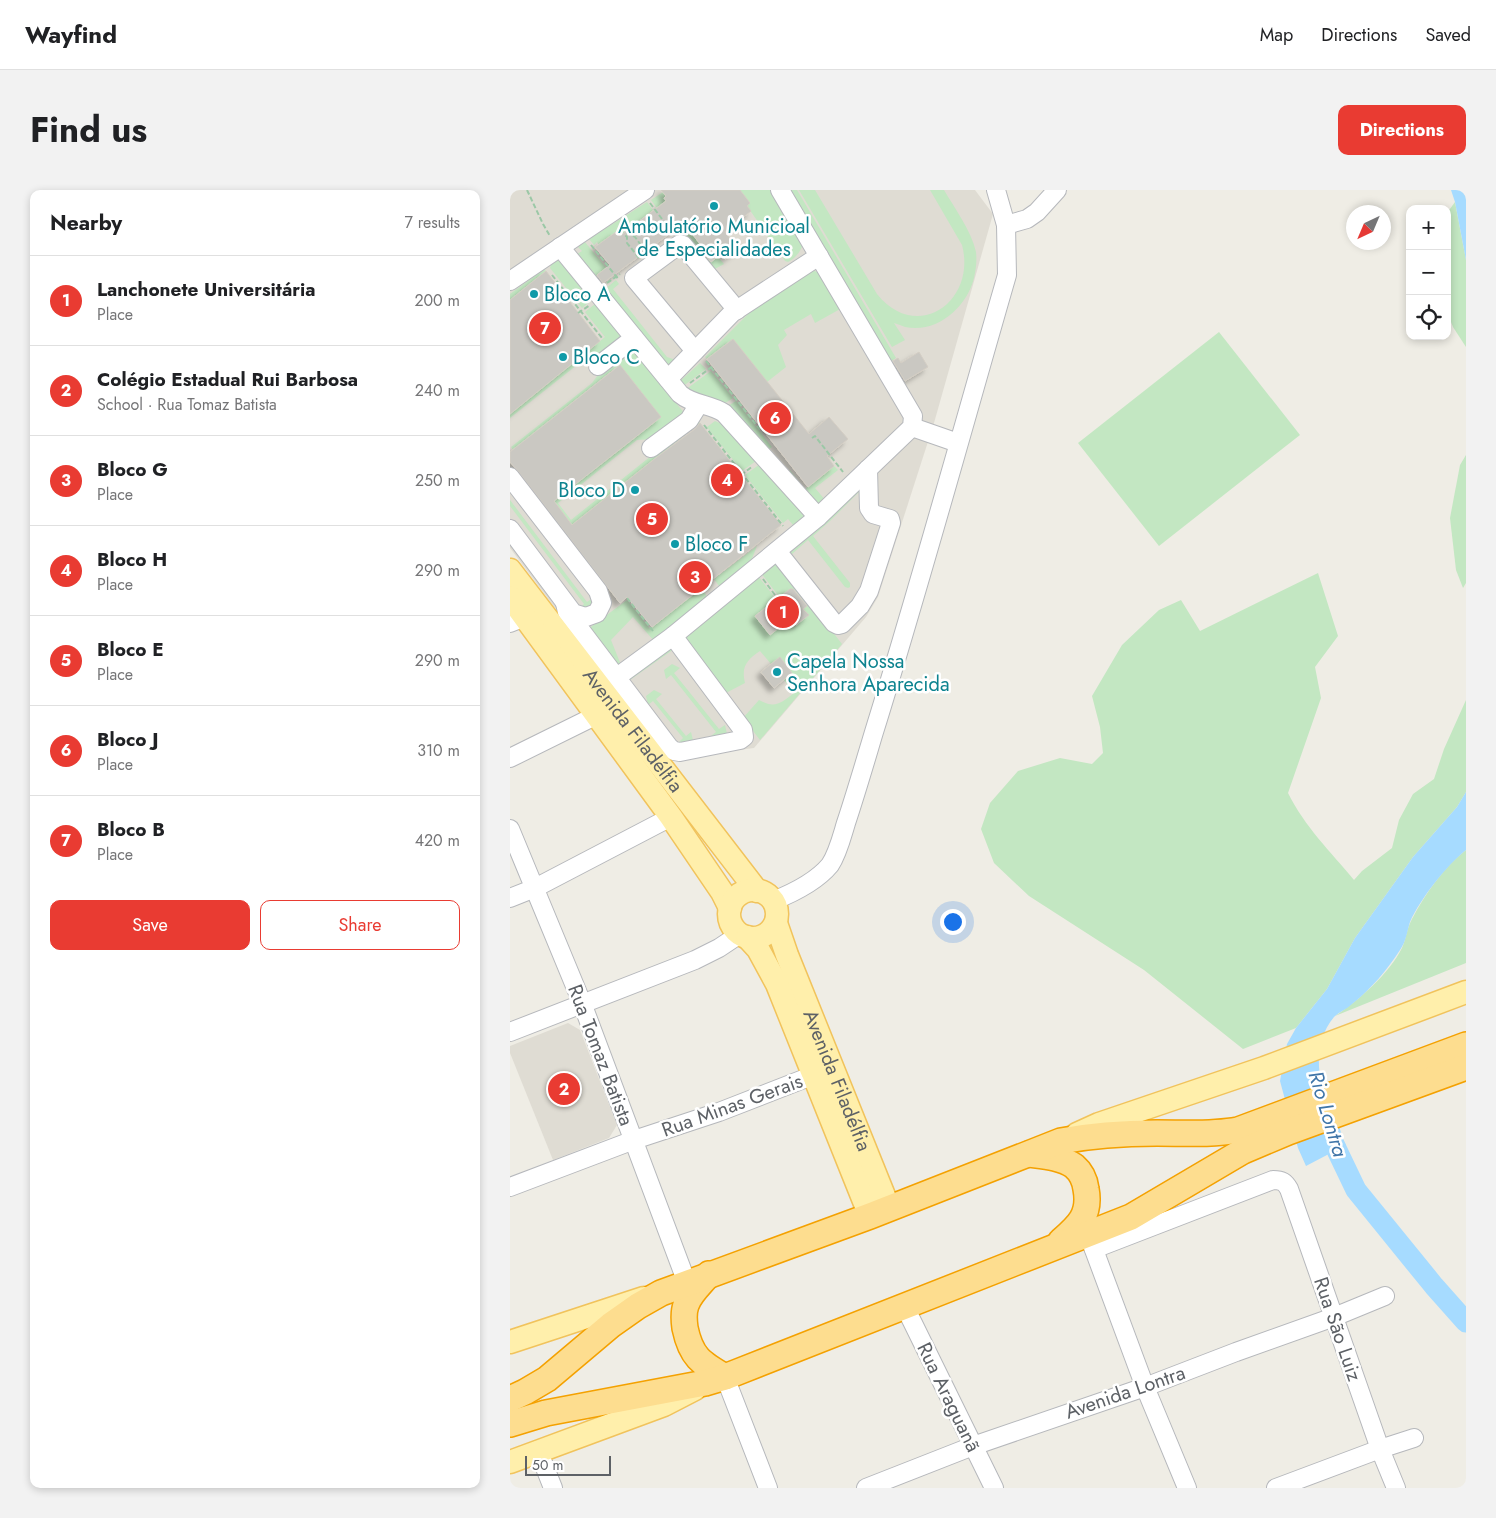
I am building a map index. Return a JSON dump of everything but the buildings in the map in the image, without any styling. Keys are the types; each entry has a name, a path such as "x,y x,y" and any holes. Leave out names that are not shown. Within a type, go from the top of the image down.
{"highway":[{"path":"1348,1100 1466,1045"},
{"path":"510,1399 546,1379 610,1325 661,1292 879,1212 1061,1141 1090,1136 1134,1133 1218,1134 1285,1122 1348,1100 1466,1067"},
{"path":"510,1424 546,1413 715,1380 1057,1245 1091,1242 1243,1151 1285,1122"},
{"path":"1029,1154 1058,1158 1074,1166 1085,1180 1088,1198 1086,1213 1077,1227 1057,1245"},
{"path":"698,1279 686,1305 685,1325 689,1345 697,1358 709,1368 715,1380"}],"main road":[{"name":"Avenida Filadélfia","path":"510,570 769,905 879,1212"},
{"name":"Avenida Filadélfia","path":"510,597 517,620 596,715 671,817 722,892 730,908"},
{"path":"750,890 769,905 767,934 761,937 743,935 734,929 731,922 730,908 738,896 750,890"},
{"name":"Avenida Filadélfia","path":"743,935 758,949 777,984 814,1075 879,1212"},
{"path":"1061,1141 1099,1124 1264,1068 1466,992"},
{"path":"510,1342 661,1292"},
{"path":"510,1462 538,1450 664,1405 715,1380"}],"street":[{"path":"617,677 673,636 818,517 912,427 913,416 780,190"},
{"path":"769,905 820,875 830,864 838,848 880,714 1007,275 1006,225 996,190"},
{"path":"1006,225 1027,219 1037,212 1057,190"},
{"path":"510,281 560,247 646,195"},
{"path":"699,353 634,278 647,261 680,244 683,245 737,310"},
{"path":"560,247 673,386 696,410"},
{"path":"673,386 725,319 819,256"},
{"path":"598,366 634,338"},
{"path":"651,448 696,410 717,408 724,413 818,517"},
{"path":"912,427 958,443"},
{"path":"777,551 834,623 842,624 860,606 869,591 891,523 890,519 873,514 869,508 868,469"},
{"path":"510,477 601,597 602,603 597,612 586,617 573,613 510,529"},
{"path":"565,603 568,612 669,747 674,751 680,752 740,740 744,737 743,730 673,636"},
{"path":"510,758 596,715"},
{"path":"510,898 535,888 671,817"},
{"name":"Rua Tomaz Batista","path":"510,829 582,1003 634,1140 698,1279"},
{"path":"510,1032 695,960 743,935"},
{"name":"Rua Minas Gerais","path":"510,1187 634,1140 719,1112 814,1075"},
{"name":"Rua São Luiz","path":"1091,1242 1273,1180 1280,1180 1286,1183 1380,1449 1396,1488"},
{"path":"1091,1242 1145,1387 1186,1488"},
{"name":"Avenida Lontra","path":"866,1488 973,1446 1145,1387 1334,1317 1384,1296"},
{"name":"Rua Araguanã","path":"904,1305 994,1488"},
{"path":"715,1380 768,1488"},
{"path":"1276,1488 1414,1438"},
{"path":"538,1450 554,1488"}],"path":[{"path":"528,190 548,232 560,247"},
{"path":"646,195 680,244"},
{"path":"628,233 635,237 647,261 627,243 625,235 628,233"},
{"path":"586,239 621,282"},
{"path":"596,291 625,270"},
{"path":"552,275 602,338"},
{"path":"699,353 736,398"},
{"path":"673,386 712,367"},
{"path":"696,410 705,427 784,526"},
{"path":"812,438 815,436 852,484"},
{"path":"742,474 754,466"},
{"path":"756,568 778,599"},
{"path":"627,598 651,628"}],"shaded area":[{"path":"510,190 975,190 993,214 934,423 878,597 866,617 754,748 669,759 510,548"},
{"path":"568,1023 580,1030 617,1125 609,1138 553,1160 510,1053 510,1046"}],"green space":[{"path":"666,190 664,198 703,248 701,250 711,262 718,257 724,264 713,270 679,238 651,200"},
{"path":"740,190 771,190 803,243 800,251 793,259 788,262 785,261 747,206 750,203"},
{"path":"786,190 797,190 896,358 888,363"},
{"path":"799,190 815,190 877,294 893,309 909,315 925,315 940,309 952,298 961,283 964,265 962,245 930,190 944,190 967,228 976,252 974,278 965,299 949,316 928,326 917,328 905,327 894,323 905,340 892,347"},
{"path":"647,202 653,210 630,228 625,243 616,232 599,245 597,242 594,245 589,239"},
{"path":"1455,202 1466,260 1466,347 1451,322 1451,208"},
{"path":"585,242 613,276 609,279 603,271 595,277 577,254 582,251 578,247"},
{"path":"557,260 561,262 592,300 582,308 550,268"},
{"path":"544,269 546,271 510,300 510,294"},
{"path":"812,270 820,273 842,308 815,323 811,314 784,330 787,335 778,345 786,367 767,382 733,339 707,359 705,357 755,307"},
{"path":"616,280 619,284 613,289 667,357 677,358 668,367 605,289"},
{"path":"595,304 623,339 597,359 577,365 510,418 510,414 605,337 585,312"},
{"path":"1219,332 1300,435 1159,546 1078,443"},
{"path":"630,347 685,414 654,439 637,440 558,503 571,520 696,420 700,423 572,525 548,494 558,498 660,417 619,365 518,446 515,452 511,447 592,383 604,367"},
{"path":"700,363 706,369 682,387 678,383"},
{"path":"711,371 733,398 722,405 685,390"},
{"path":"736,401 772,447 768,450 726,407"},
{"path":"715,421 724,425 756,461 742,471 707,427"},
{"path":"1466,455 1466,583 1463,588 1456,570 1450,518 1460,465"},
{"path":"760,464 803,515 804,517 793,525 788,519 783,523 745,475"},
{"path":"834,466 838,470 815,488 826,501 818,506 787,473 790,470 805,489"},
{"path":"859,485 862,489 813,536 850,583 848,588 845,587 808,540 792,554 788,553"},
{"path":"510,500 587,602 593,598 593,609 579,609 584,604 510,506"},
{"path":"757,546 751,561 719,586 714,579"},
{"path":"776,562 780,564 842,644 760,740 743,718 759,700 769,704 778,704 794,693 784,680 792,673 780,657 771,664 760,651 746,664 744,672 745,683 724,694 684,637 758,576 776,599 755,616 786,622 788,625 793,621 797,625 808,615 803,609 807,605 794,589 780,598 761,573"},
{"path":"1318,573 1338,636 1315,667 1321,698 1288,793 1302,817 1354,880 1362,871 1392,848 1399,820 1413,794 1434,779 1444,749 1466,700 1466,792 1457,807 1413,857 1355,938 1327,989 1296,1028 1243,1049 1144,970 1029,896 994,863 981,829 990,803 1018,771 1060,758 1092,764 1103,753 1100,727 1092,696 1122,645 1159,610 1181,600 1200,631"},
{"path":"701,588 709,599 655,642 633,617 611,640 621,665 618,666 588,629 627,600 650,629"},
{"path":"673,644 674,649 630,680 638,693 626,676"},
{"path":"672,664 680,668 674,673 719,729 725,725 727,734 713,738 711,736 716,732 671,675 666,679 664,670"},
{"path":"654,690 662,694 656,699 686,736 691,732 693,740 679,745 678,743 683,738 653,701 648,705 646,696"},
{"path":"1466,850 1466,963 1335,1016 1363,994 1389,967 1402,948 1410,922 1429,891 1442,873"}],"water":[{"path":"1451,190 1466,190 1466,260 1455,202"},
{"path":"1466,792 1466,850 1443,873 1420,903 1410,922 1402,947 1390,965 1366,992 1334,1017 1325,1032 1320,1048 1321,1081 1331,1115 1346,1145 1306,1166 1298,1148 1280,1081 1287,1044 1296,1028 1327,989 1355,938 1413,857 1457,807"}],"waterway":[{"name":"Rio Lontra","path":"1327,1123 1333,1142 1356,1190 1434,1286 1466,1322"}],"place":[{"name":"Ambulatório Municioal de Especialidades","path":"714,206"},
{"name":"Bloco A","path":"534,294"},
{"name":"Bloco B","path":"545,328"},
{"name":"Bloco C","path":"563,357"},
{"name":"Bloco J","path":"775,418"},
{"name":"Bloco H","path":"727,480"},
{"name":"Bloco D","path":"635,490"},
{"name":"Bloco E","path":"652,519"},
{"name":"Bloco F","path":"675,544"},
{"name":"Bloco G","path":"695,577"},
{"name":"Lanchonete Universitária","path":"783,612"},
{"name":"Capela Nossa Senhora Aparecida","path":"777,672"},
{"name":"Colégio Estadual Rui Barbosa","path":"564,1089"}]}
